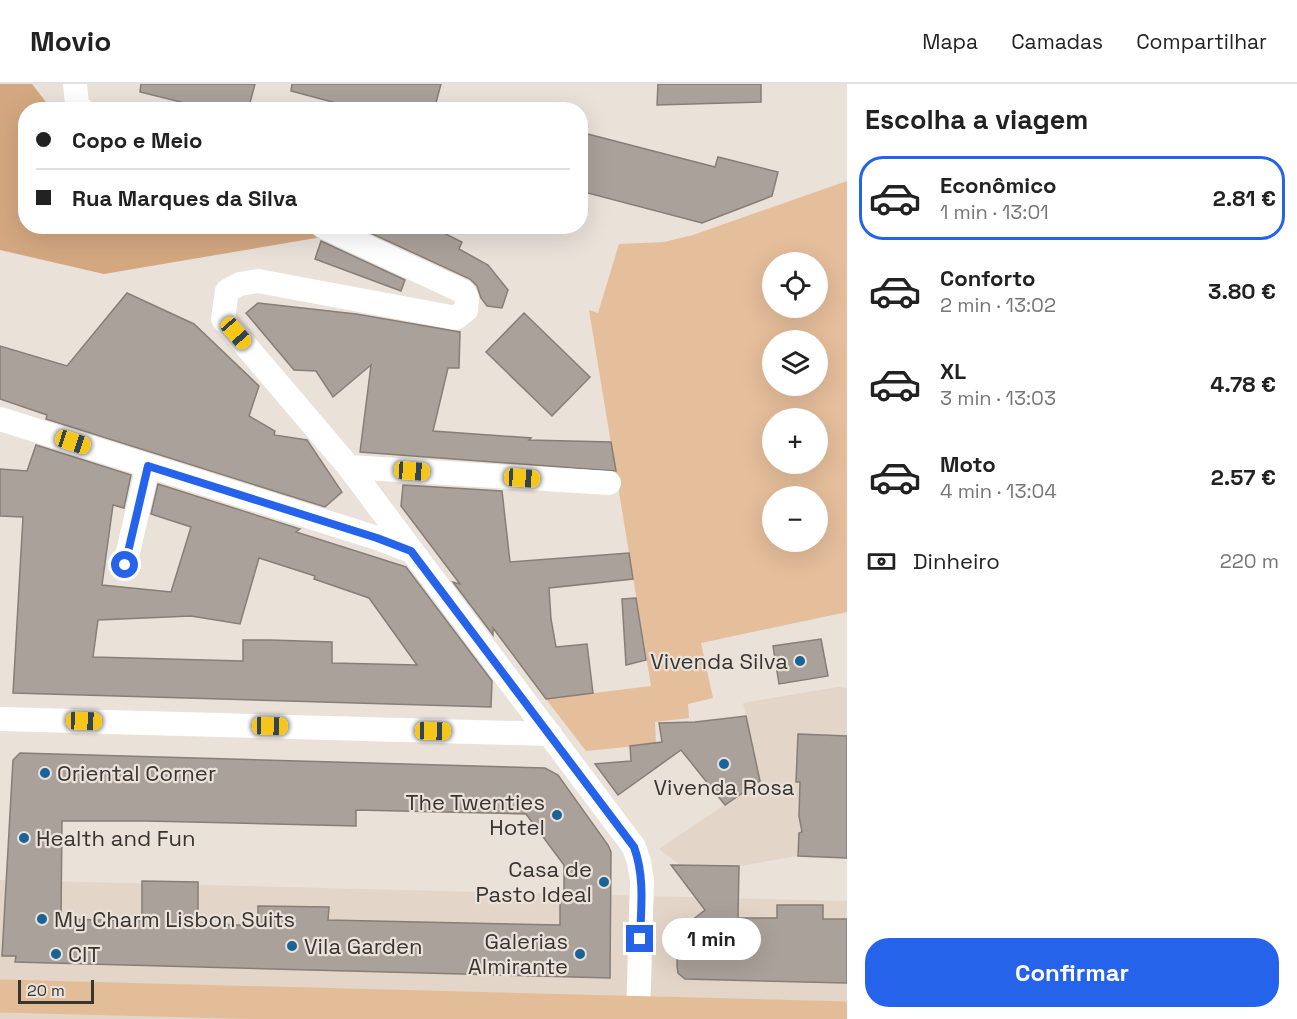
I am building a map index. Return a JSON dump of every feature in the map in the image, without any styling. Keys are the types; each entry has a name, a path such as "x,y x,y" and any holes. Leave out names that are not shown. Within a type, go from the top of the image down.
{"main road":[{"path":"0,996 638,1016 847,1018"}],"street":[{"path":"75,84 77,102"},
{"path":"339,234 464,292 468,304 466,310 456,318 258,281 240,284 227,291 223,319 348,467 634,847 642,880 638,1016"},
{"path":"0,419 377,538 411,551"},
{"path":"125,565 148,466"},
{"path":"348,467 609,483"},
{"path":"0,719 550,734"}],"shaded area":[{"path":"0,84 32,84 46,102 18,102 18,234 316,234 322,237 104,274 0,250"},
{"path":"847,181 847,612 701,643 713,698 688,704 689,718 655,722 656,744 586,751 546,699 651,686 589,310 598,313 619,244 664,242 693,235"},
{"path":"838,687 847,688 847,858 798,856 739,866 680,865 659,849 760,781 743,703"},
{"path":"0,880 847,901 847,1019 0,1019"}],"building":[{"path":"141,84 255,84 250,102 181,102 140,92"},
{"path":"292,84 441,84 436,102 332,102 291,91"},
{"path":"658,84 761,84 761,102 657,105"},
{"path":"588,134 715,167 718,157 778,172 772,196 702,223 588,193"},
{"path":"372,234 446,234 462,242 459,249 488,265 508,290 502,308 487,306 477,286 470,279"},
{"path":"321,241 405,280 401,291 315,259"},
{"path":"127,293 194,324 259,386 249,416 275,431 274,435 307,440 342,492 325,507 46,419 47,415 0,399 0,346 67,366"},
{"path":"258,303 356,314 460,332 459,368 448,368 433,431 531,438 529,440 611,442 616,471 360,452 371,365 333,397 316,371 294,370 246,313"},
{"path":"524,313 590,377 552,416 486,352"},
{"path":"36,445 131,475 124,508 113,505 102,585 171,592 191,527 151,514 158,484 300,529 296,532 406,567 492,681 491,707 13,693 23,517 0,516 0,469 27,471","holes":["259,558 315,576 314,579 369,598 417,665 332,663 332,642 270,640 243,640 243,661 93,657 98,620 191,616 240,624"]},
{"path":"403,485 502,491 510,562 629,553 633,579 549,588 556,647 587,644 593,693 546,699 493,628 493,635 453,582 460,584 401,506"},
{"path":"636,598 646,660 626,665 622,599"},
{"name":"Vivenda Silva","path":"821,639 828,676 779,684 773,646"},
{"name":"Vivenda Rosa","path":"746,716 760,781 725,805 681,750 618,795 595,764 631,761 630,746 662,742 659,723 695,722"},
{"path":"798,734 847,736 847,858 798,856 799,833 802,832 799,816 800,782 796,782"},
{"path":"20,753 545,768 558,775 611,852 610,978 15,962 16,956 2,956 13,760","holes":["356,810 526,814 564,865 564,897 560,897 560,925 328,920 329,907 258,906 258,926 198,923 198,882 142,881 142,921 61,919 62,821 356,826"]},
{"path":"671,865 739,866 738,918 777,918 777,905 823,905 823,919 847,919 847,983 685,979 678,973 678,931 705,910"}],"place":[{"name":"Vivenda Silva","path":"800,661"},
{"name":"Vivenda Rosa","path":"724,764"},
{"name":"Oriental Corner","path":"45,773"},
{"name":"The Twenties Hotel","path":"557,815"},
{"name":"Health and Fun","path":"24,838"},
{"name":"Casa de Pasto Ideal","path":"604,882"},
{"name":"My Charm Lisbon Suits","path":"42,919"},
{"name":"Vila Garden","path":"292,946"},
{"name":"CIT","path":"56,954"},
{"name":"Galerias Almirante","path":"580,954"}],"route":[{"path":"125,565 148,466 377,538 411,551 634,847 642,880 640,939"}]}
